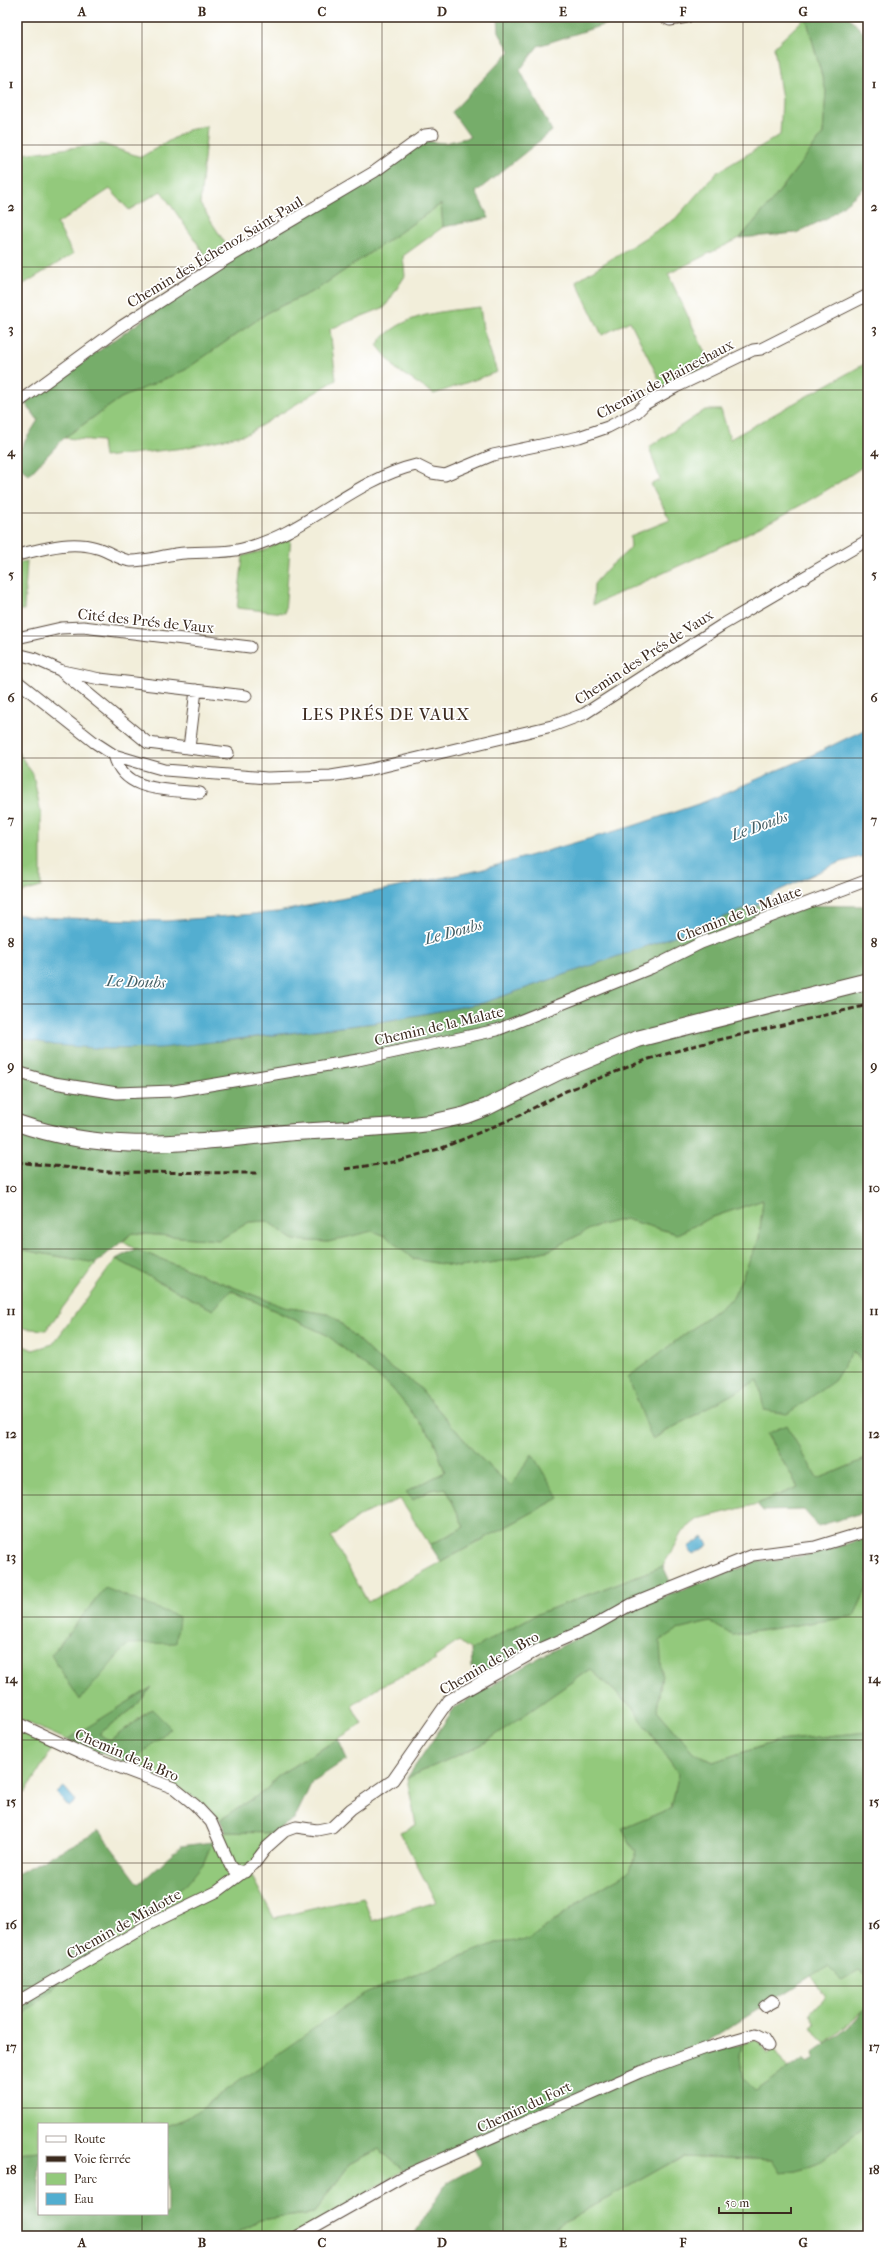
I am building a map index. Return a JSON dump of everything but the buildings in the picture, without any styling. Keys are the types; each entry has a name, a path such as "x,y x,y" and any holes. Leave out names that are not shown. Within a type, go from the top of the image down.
{"main road":[{"path":"17,1123 41,1132 82,1140 115,1144 162,1145 359,1127 431,1123 466,1115 487,1107 552,1075 637,1039 868,981"}],"street":[{"path":"664,17 670,20 687,17"},
{"name":"Chemin des Échenoz Saint-Paul","path":"17,403 122,326 223,261 334,197 374,172 425,135 433,134"},
{"name":"Chemin de Plainechaux","path":"17,555 48,546 75,545 98,548 131,561 176,554 241,549 263,543 363,485 394,470 416,465 432,474 445,475 493,455 579,437 608,427 637,412 645,404 676,386 753,350 761,349 868,295"},
{"name":"Chemin des Prés de Vaux","path":"17,681 94,742 114,755 165,770 218,775 293,778 368,770 552,726 584,714 735,617 868,540"},
{"name":"Cité des Prés de Vaux","path":"17,638 61,628 83,627 250,647"},
{"path":"17,654 33,658 62,671 100,679 246,696"},
{"path":"62,671 148,743 228,753"},
{"path":"189,748 196,690"},
{"path":"114,755 120,770 125,777 142,785 200,793"},
{"name":"Chemin de la Malate","path":"17,1072 54,1083 117,1093 174,1091 358,1060 497,1030 651,968 701,943 868,880"},
{"name":"Chemin de la Bro","path":"17,1724 84,1754 174,1788 195,1805 211,1822 230,1865 235,1870 245,1872 254,1864 270,1843 285,1831 296,1827 317,1830 332,1828 355,1805 393,1780 449,1700 538,1650 591,1627 632,1604 753,1555 815,1547 868,1531"},
{"name":"Chemin de Mialotte","path":"17,2002 148,1925 218,1891 245,1872"},
{"name":"Chemin du Fort","path":"298,2236 404,2176 605,2087 706,2048 755,2034 763,2038 768,2046"}],"green space":[{"path":"498,17 628,17 538,46 520,70 552,131 476,192 489,218 443,227 441,204 316,290 270,311 185,370 121,398 64,438 29,475 17,465 17,454 38,420 25,403 215,269 422,141 445,143 470,137 452,112 510,51 499,33"},
{"path":"806,17 826,91 823,134 772,201 740,238 668,274 711,365 663,387 630,321 602,335 576,281 675,219 716,173 780,135 782,100 774,47"},
{"path":"806,17 849,17 868,38 868,185 829,217 796,233 740,238 772,201 823,134 826,91"},
{"path":"207,126 200,204 234,257 215,269 161,191 129,210 110,189 57,224 73,254 17,288 17,172 26,170 22,154 102,144 141,157 188,130"},
{"path":"441,204 443,227 403,256 405,276 385,307 330,329 336,380 247,434 184,448 104,457 102,441 64,438 121,398 185,370 270,311 316,290"},
{"path":"480,307 483,329 497,372 434,394 397,370 377,345 386,334 410,320 438,312"},
{"path":"868,362 868,463 803,504 769,522 698,557 593,605 594,584 607,569 631,548 630,536 670,520 651,484 660,480 649,447 705,410 721,410 730,439"},
{"path":"291,535 285,613 237,608 243,556 266,550"},
{"path":"27,561 24,610 17,610 17,563"},
{"path":"17,751 33,774 41,813 41,887 17,894"},
{"path":"756,905 868,906 868,1369 853,1351 834,1381 787,1414 764,1410 758,1380 652,1439 628,1377 733,1298 759,1239 763,1200 710,1218 677,1234 625,1219 596,1226 550,1250 503,1261 459,1267 413,1259 386,1236 372,1231 328,1242 294,1240 267,1221 249,1222 219,1240 132,1233 96,1263 17,1249 17,1036 226,1041 374,1023 483,1003 650,945"},
{"path":"763,1200 759,1239 733,1298 628,1377 653,1439 758,1379 834,1381 853,1351 868,1369 868,1458 818,1479 786,1426 767,1435 798,1487 757,1504 698,1519 682,1532 663,1566 535,1615 471,1650 459,1641 434,1658 436,1660 379,1687 352,1706 362,1724 277,1776 266,1790 220,1820 210,1810 189,1794 166,1781 129,1764 171,1728 151,1709 110,1741 99,1734 135,1707 151,1688 67,1740 17,1718 17,1343 33,1350 53,1344 116,1259 213,1310 230,1290 327,1335 391,1387 433,1438 445,1472 407,1492 413,1500 430,1490 446,1488 464,1527 430,1545 400,1499 361,1515 331,1537 368,1602 559,1498 511,1486 478,1456 419,1387 377,1358 332,1315 284,1307 135,1249 123,1242 132,1233 219,1240 249,1222 267,1221 294,1240 328,1242 372,1230 386,1236 413,1259 459,1267 503,1261 550,1250 596,1226 625,1219 677,1234 710,1218"},
{"path":"17,1249 96,1263 46,1330 17,1328"},
{"path":"135,1249 284,1307 332,1315 377,1358 419,1387 478,1456 511,1486 532,1454 559,1498 441,1562 430,1545 464,1527 446,1488 430,1490 413,1500 406,1492 445,1472 433,1438 391,1387 327,1335 231,1290 213,1310 116,1259"},
{"path":"786,1425 818,1479 868,1458 868,1511 818,1526 804,1510 763,1511 757,1504 798,1487 767,1434"},
{"path":"868,1537 868,1586 854,1616 732,1635 710,1622 677,1630 660,1641 662,1674 657,1710 693,1752 713,1762 778,1741 868,1732 868,1986 866,1976 859,1971 842,1981 827,1966 705,2043 708,2053 742,2045 740,2056 742,2077 756,2091 802,2059 807,2063 814,2059 813,2053 851,2025 864,2011 868,2004 868,2124 819,2163 797,2171 780,2173 772,2160 683,2156 540,2236 413,2236 446,2184 482,2164 472,2144 403,2170 379,2149 350,2164 314,2213 260,2220 232,2236 17,2236 17,2153 38,2151 38,2215 168,2215 168,2126 187,2118 363,1994 496,1943 528,1940 591,1894 630,1871 636,1852 622,1829 671,1808 679,1774 633,1708 590,1669 483,1744 407,1778 455,1707 540,1657 644,1604 757,1562 816,1554"},
{"path":"663,1566 671,1584 586,1624 487,1675 472,1668 471,1650 535,1615"},
{"path":"868,1586 868,1732 778,1741 713,1762 693,1752 657,1710 662,1674 659,1641 677,1630 710,1622 733,1635 854,1616"},
{"path":"105,1588 179,1617 176,1643 128,1644 80,1700 51,1655"},
{"path":"590,1669 633,1708 679,1774 671,1808 622,1829 636,1852 630,1871 591,1894 528,1940 496,1943 187,2118 168,2126 168,2123 38,2123 38,2151 17,2153 17,2021 98,1945 136,1921 203,1864 212,1842 226,1832 274,1833 249,1871 274,1918 363,1897 372,1921 436,1902 400,1832 416,1825 407,1778 483,1744"},
{"path":"152,1687 135,1707 99,1734 110,1741 152,1709 171,1728 129,1764 67,1740"},
{"path":"17,1729 54,1746 25,1793 17,1789"},
{"path":"338,1739 347,1759 312,1782 294,1820 274,1833 226,1832 220,1820 266,1790 277,1776"},
{"path":"99,1831 139,1884 181,1846 212,1842 203,1864 186,1885 136,1921 98,1945 17,2021 17,1874"},
{"path":"827,1966 859,1971 866,1976 868,2004 865,2010 825,2044 812,2026 816,2023 810,2014 825,1997 811,1975"},
{"path":"756,2040 760,2042 768,2054 775,2049 788,2069 756,2091 742,2077 740,2056 742,2045"},
{"path":"868,2124 868,2236 540,2236 683,2156 772,2160 780,2173 797,2171 819,2163"},
{"path":"379,2149 403,2170 329,2219 290,2236 232,2236 260,2220 314,2213 350,2164"}],"water":[{"name":"Le Doubs","path":"868,728 868,855 838,863 776,892 756,905 650,945 483,1003 374,1023 161,1048 107,1049 54,1045 17,1037 17,914 31,917 166,921 278,912 480,870 633,826 704,802 802,760"},
{"path":"703,1537 708,1545 693,1555 688,1547"},
{"path":"64,1787 76,1801 69,1807 57,1793"}],"railway":[{"path":"345,1169 393,1162 442,1148 514,1118 566,1091 649,1059 693,1046 868,1005"},
{"path":"17,1162 108,1172 258,1173"}],"district":[{"name":"LES PRÉS DE VAUX","path":"386,714"}]}
